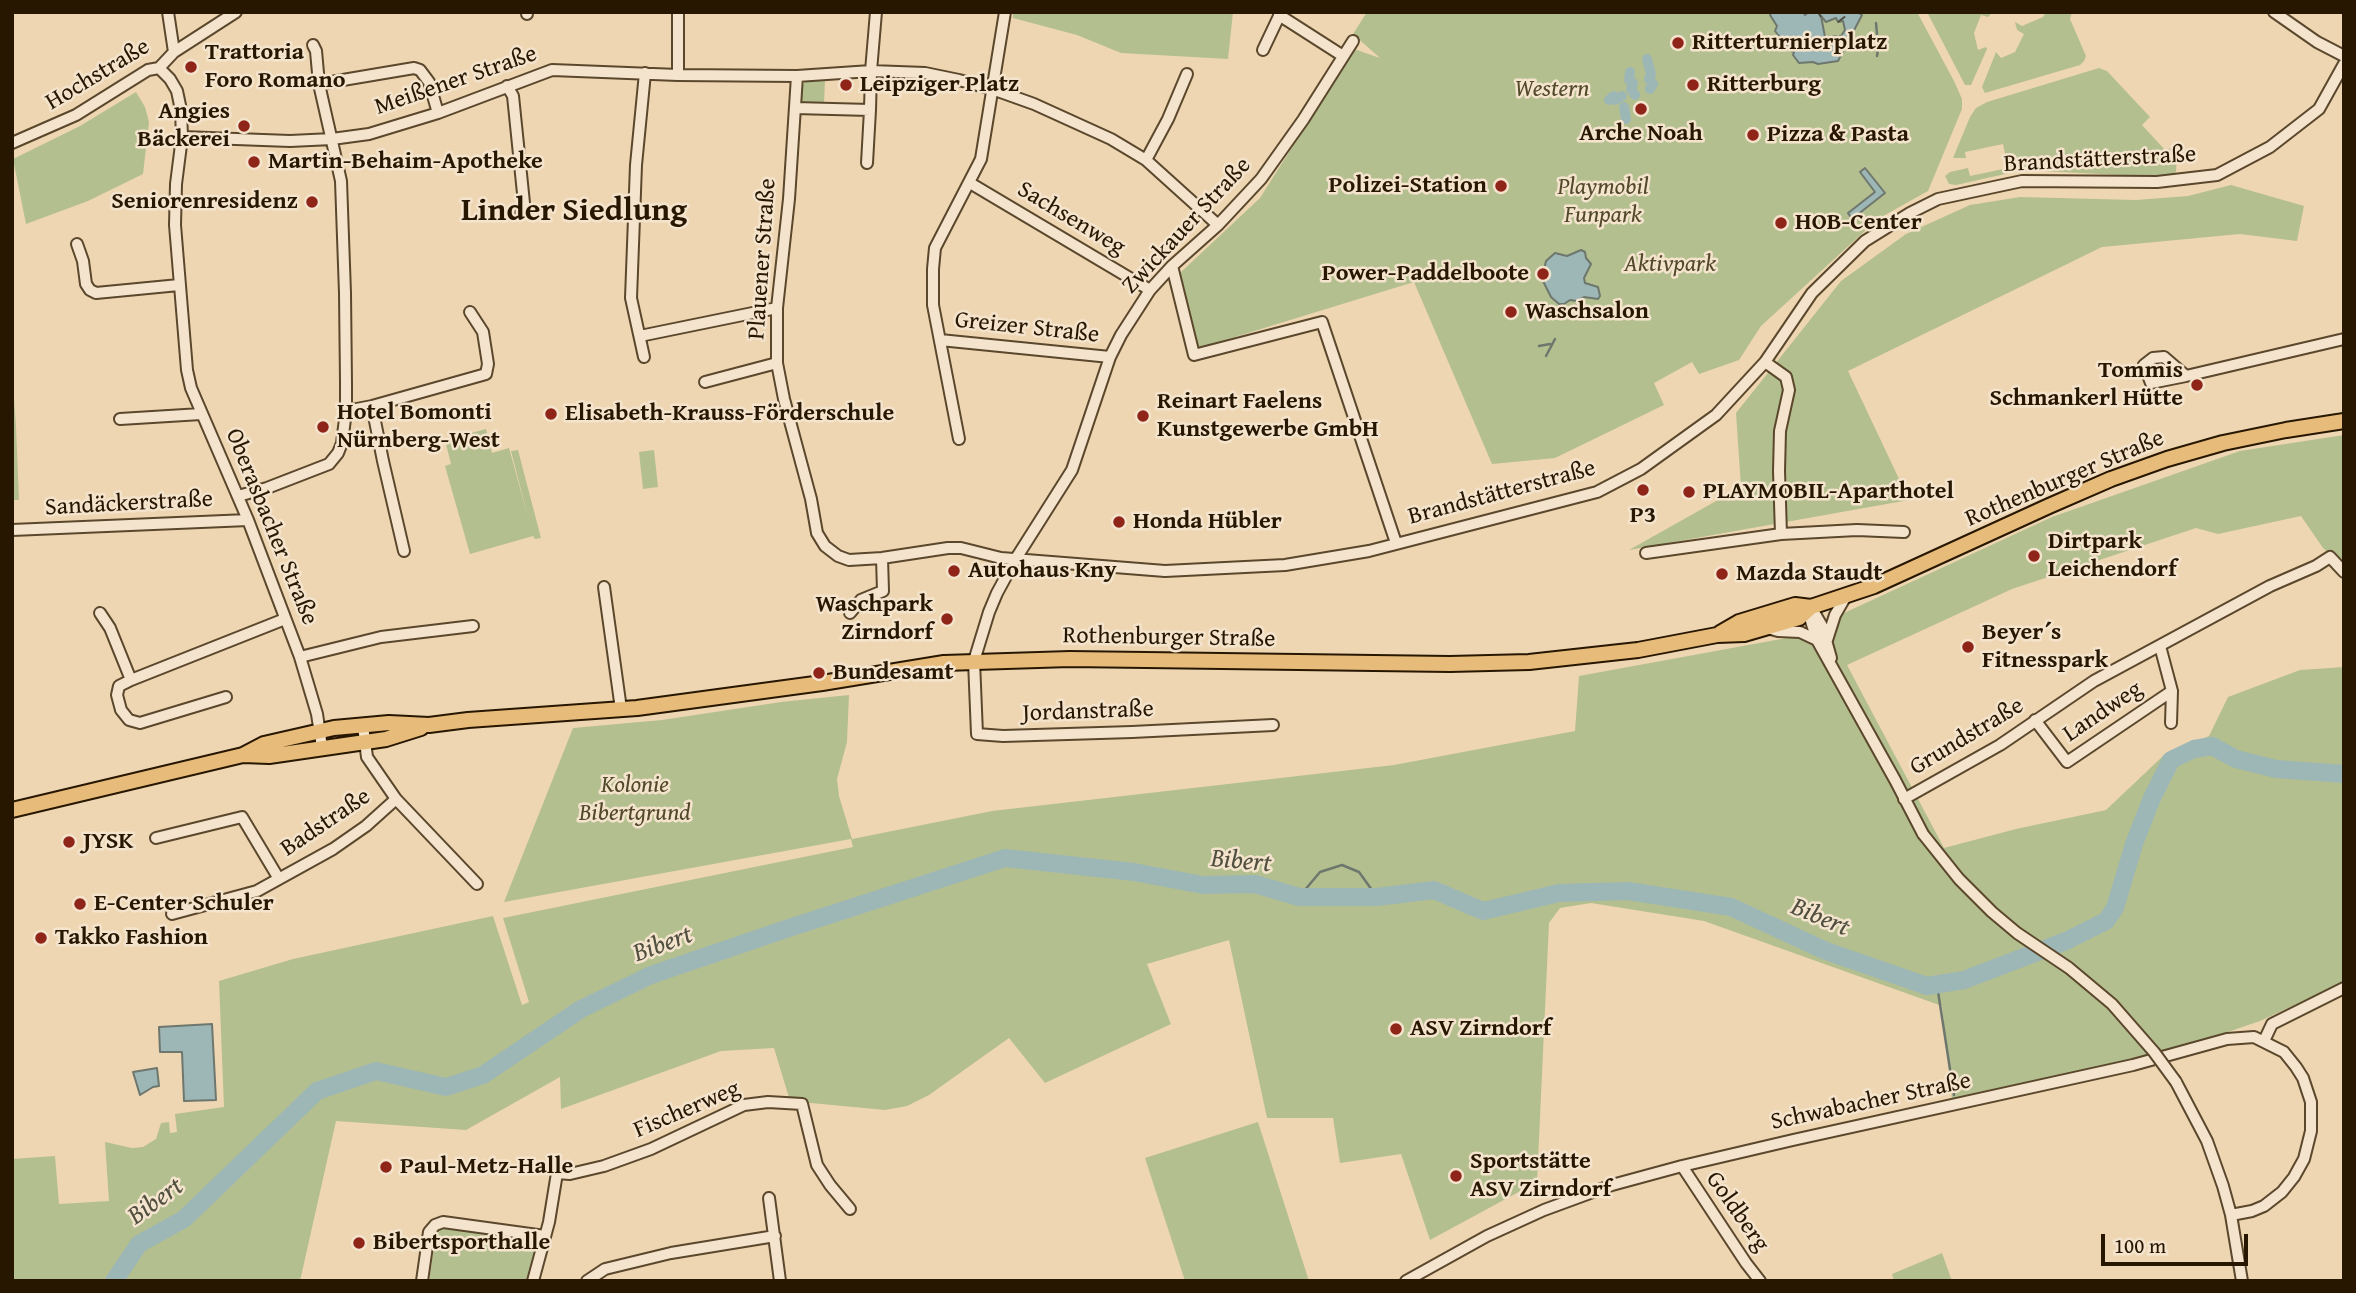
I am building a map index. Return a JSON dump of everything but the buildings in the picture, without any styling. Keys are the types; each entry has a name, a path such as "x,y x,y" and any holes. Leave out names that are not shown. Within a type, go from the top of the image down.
{"main road":[{"name":"Rothenburger Straße","path":"1717,635 1739,622 1781,609 1796,605 1811,607 1846,596 1937,558 2074,495 2156,463 2223,443 2344,421"},
{"name":"Rothenburger Straße","path":"12,810 243,755 264,744 320,731 389,723 429,725 621,709 974,661 1070,659 1450,664 1529,662 1638,650 1717,635 1744,634 1799,618 1811,607"},
{"name":"Rothenburger Straße","path":"243,755 269,756 400,736 429,725"}],"street":[{"path":"168,12 174,52"},
{"name":"Hochstraße","path":"12,143 67,120 148,70 159,68 174,52 236,12"},
{"path":"678,12 678,75"},
{"path":"867,163 876,12"},
{"path":"959,439 933,305 935,248 981,159 1004,12"},
{"path":"2274,12 2317,42 2344,56"},
{"path":"1263,50 1280,14 1343,56"},
{"name":"Zwickauer Straße","path":"974,661 989,612 1015,560 1072,470 1110,357 1121,335 1150,290 1172,266 1218,225 1261,179 1303,120 1353,41"},
{"path":"238,496 329,464 342,443 346,411 341,181 313,45"},
{"name":"Brandstätterstraße","path":"1015,560 1165,571 1285,565 1368,551 1597,492 1641,470 1716,415 1765,362 1812,293 1865,241 1910,212 1938,199 2022,180 2157,182 2217,175 2270,148 2319,108 2344,64"},
{"name":"Oberasbacher Straße","path":"159,68 177,91 181,110 182,137 176,184 175,225 187,370 201,414 248,520 300,657 320,731 321,747"},
{"path":"320,84 414,68 420,70 429,82 438,113"},
{"name":"Meißener Straße","path":"182,137 264,141 332,139 391,129 552,70 678,75 797,76 871,71 925,74 992,89 1079,124 1146,160 1218,225"},
{"path":"644,356 631,298 636,165 645,73"},
{"path":"1146,160 1168,119 1187,74"},
{"name":"Plauener Straße","path":"797,76 789,199 777,308 778,363 784,399 819,537 829,550 844,558 882,558 961,548 1015,560"},
{"path":"507,86 513,96 524,203 521,214"},
{"path":"795,108 870,110"},
{"name":"Sachsenweg","path":"970,183 1150,290"},
{"path":"77,244 83,261 86,284 96,293 179,285"},
{"path":"1172,266 1194,355 1322,322 1396,543"},
{"path":"640,336 777,308"},
{"path":"346,411 372,407 486,374 488,364 483,332 470,312"},
{"path":"2186,376 2344,339"},
{"name":"Greizer Straße","path":"940,340 1110,357"},
{"path":"1765,362 1786,377 1789,390 1780,431 1781,534"},
{"path":"705,382 778,363"},
{"path":"372,407 404,551"},
{"name":"Oberasbacher Straße","path":"120,419 201,414"},
{"name":"Sandäckerstraße","path":"12,530 248,520"},
{"path":"1646,553 1781,534 1857,530 1904,532"},
{"name":"Grundstraße","path":"1904,799 2000,745 2094,681 2237,603 2330,557 2344,572"},
{"path":"850,613 861,600 883,591 882,558"},
{"path":"604,587 621,709"},
{"path":"1822,640 1846,596"},
{"path":"1811,607 1811,621 1833,667 1923,834 1959,879 1992,912 2017,933 2069,968 2112,1004 2176,1082 2207,1141 2231,1215 2242,1281"},
{"path":"100,613 110,628 131,680"},
{"path":"226,697 140,723 129,720 121,710 117,695 119,686 131,680 285,619"},
{"name":"Oberasbacher Straße","path":"300,657 381,637 473,626"},
{"path":"1767,628 1800,632 1822,640"},
{"path":"2160,646 2172,691 2171,723"},
{"name":"Jordanstraße","path":"974,661 977,734 1003,736 1273,725"},
{"name":"Landweg","path":"2035,720 2067,762 2172,691"},
{"path":"363,726 367,757 396,799 477,884"},
{"name":"Badstraße","path":"172,914 257,891 279,880 333,849 366,826 396,799"},
{"name":"Badstraße","path":"156,838 242,817 279,880"},
{"path":"2231,1215 2264,1206 2282,1192 2294,1177 2309,1144 2311,1101 2303,1077 2284,1052 2264,1041 2272,1024 2344,988"},
{"name":"Schwabacher Straße","path":"1406,1281 1487,1236 1544,1210 1612,1185 1682,1166 2108,1071 2227,1039 2244,1037 2264,1041"},
{"name":"Fischerweg","path":"545,1236 557,1173 570,1174 604,1166 651,1149 744,1105 768,1102 802,1104 817,1165 850,1209"},
{"name":"Goldberg","path":"1682,1166 1760,1281"},
{"path":"769,1198 780,1281"},
{"path":"422,1281 429,1232 435,1224 443,1222 545,1236 533,1281"},
{"path":"587,1281 605,1269 671,1253 775,1236"}],"green space":[{"path":"1013,12 1233,12 1228,59 1121,53 1077,35 1013,18"},
{"name":"Playmobil Funpark","path":"1367,12 1917,12 1954,81 1962,99 1962,109 1928,191 1878,219 1761,326 1739,360 1699,374 1692,362 1654,383 1664,405 1555,458 1492,464 1414,282 1199,348 1180,273 1260,198 1354,49 1380,58 1353,34"},
{"path":"1927,12 1992,13 1988,17 1981,15 1974,33 1978,50 1987,49 1971,85 1965,85"},
{"path":"2046,12 2072,12 2070,19 2086,56 2084,61 2080,65 1985,93 1982,87 1996,52 2001,58 2015,52 2024,34 2017,30 2015,22 2022,26 2043,17"},
{"path":"2099,68 2107,71 2150,117 2142,125 2166,151 2173,146 2177,151 2176,172 2170,176 2157,177 2023,170 1956,185 1949,184 1945,176 1950,172 1968,168 1970,176 2008,168 2003,144 1965,152 1966,158 1953,158 1976,108 1987,102"},
{"path":"807,80 825,80 824,104 801,103 802,86"},
{"path":"136,92 145,107 149,122 143,174 88,201 26,224 13,159 80,126"},
{"path":"2231,185 2304,206 2297,241 2240,234 2102,247 1848,371 1909,500 1629,550 1741,487 1736,413 1841,281 1906,234 1970,205 2020,197 2136,200 2188,196"},
{"path":"12,369 16,426 19,500 12,500"},
{"path":"486,429 492,453 509,448 528,517 511,451 518,450 541,538 535,539 533,536 470,554 445,466 451,464 445,440"},
{"name":"Kolonie Bibertgrund","path":"2344,435 2344,567 2323,548 2301,516 2218,534 2196,528 2012,589 1847,665 1944,848 2106,810 2163,756 2209,736 2228,697 2300,670 2344,667 2344,982 2260,1021 2131,1065 1952,1100 1942,1006 1704,921 1591,903 1560,908 1549,923 1537,1182 1430,1240 1401,1154 1340,1163 1333,1118 1267,1118 1229,940 1147,964 1171,1024 1045,1083 1009,1038 929,1095 907,1106 885,1110 790,1101 774,1048 721,1051 561,1109 560,1077 466,1130 336,1121 300,1281 12,1281 12,1159 55,1156 59,1204 109,1201 105,1142 132,1148 143,1147 156,1139 161,1123 169,1122 170,1133 177,1132 175,1114 224,1107 219,981 293,959 493,916 522,1005 529,1002 503,918 853,847 851,839 504,902 573,728 662,720 849,695 847,742 837,779 839,796 852,839 992,811 1394,765 1575,731 1579,676 1792,637 2052,517 2240,451"},
{"path":"654,450 658,487 643,489 639,452"},
{"path":"1258,1122 1309,1281 1185,1281 1145,1158"},
{"path":"447,1227 531,1239 536,1248 527,1281 429,1281 436,1232"},
{"path":"1942,1253 1952,1281 1894,1281 1892,1274"}],"water":[{"path":"1772,12 1803,12 1805,15 1809,12 1857,12 1862,15 1838,61 1818,64 1799,63 1793,55 1794,52 1775,31 1777,26 1770,15","holes":["1821,16 1826,22 1836,18 1838,22 1843,21 1845,30 1841,36 1825,37"]},
{"path":"1865,168 1885,193 1852,219 1848,213 1875,192 1860,172"},
{"name":"Power-Paddelboote","path":"1581,250 1591,264 1584,278 1585,283 1598,287 1600,296 1598,299 1584,297 1559,304 1551,297 1543,281 1546,261 1555,253 1567,256"},
{"path":"212,1024 216,1100 184,1101 182,1052 160,1052 159,1027"},
{"path":"157,1068 159,1086 140,1095 133,1072"}],"waterway":[{"path":"1876,23 1877,34"},
{"path":"1877,56 1878,49"},
{"path":"1647,59 1651,74 1649,79 1653,84 1650,89"},
{"path":"1630,72 1629,80 1633,83 1631,89 1635,95"},
{"path":"1609,100 1614,96 1615,100 1622,96"},
{"path":"1624,107 1626,119"},
{"path":"1546,356 1555,339"},
{"path":"1539,346 1550,344"},
{"name":"Bibert","path":"114,1281 139,1244 184,1219 317,1091 376,1071 446,1087 483,1075 581,1009 651,975 1005,858 1134,872 1203,885 1255,884 1299,897 1377,897 1434,890 1483,911 1559,893 1628,891 1731,907 1826,951 1927,986 1964,980 2066,941 2106,921 2115,908 2134,844 2171,760 2194,749 2212,746 2236,759 2276,769 2344,774"},
{"path":"1299,897 1320,872 1342,865 1359,872 1377,897"},
{"path":"1937,985 1954,1095"}],"ferry route":[{"path":"1818,12 1821,17"},
{"path":"1838,22 1851,12"}],"place":[{"name":"Ritterturnierplatz","path":"1678,43"},
{"name":"Trattoria Foro Romano","path":"191,67"},
{"name":"Leipziger Platz","path":"846,85"},
{"name":"Ritterburg","path":"1693,85"},
{"name":"Arche Noah","path":"1641,109"},
{"name":"Angies Bäckerei","path":"244,126"},
{"name":"Pizza & Pasta","path":"1753,135"},
{"name":"Martin-Behaim-Apotheke","path":"254,162"},
{"name":"Polizei-Station","path":"1501,186"},
{"name":"Seniorenresidenz","path":"312,202"},
{"name":"HOB-Center","path":"1781,223"},
{"name":"Power-Paddelboote","path":"1543,274"},
{"name":"Waschsalon","path":"1511,312"},
{"name":"Tommis Schmankerl Hütte","path":"2197,385"},
{"name":"Elisabeth-Krauss-Förderschule","path":"551,414"},
{"name":"Reinart Faelens Kunstgewerbe GmbH","path":"1143,416"},
{"name":"Hotel Bomonti Nürnberg-West","path":"323,427"},
{"name":"P3","path":"1643,490"},
{"name":"PLAYMOBIL-Aparthotel","path":"1689,492"},
{"name":"Honda Hübler","path":"1119,522"},
{"name":"Dirtpark Leichendorf","path":"2034,556"},
{"name":"Autohaus Kny","path":"954,571"},
{"name":"Mazda Staudt","path":"1722,574"},
{"name":"Waschpark Zirndorf","path":"947,619"},
{"name":"Beyer´s Fitnesspark","path":"1968,647"},
{"name":"Bundesamt","path":"819,673"},
{"name":"JYSK","path":"69,842"},
{"name":"E-Center Schuler","path":"80,904"},
{"name":"Takko Fashion","path":"41,938"},
{"name":"ASV Zirndorf","path":"1396,1029"},
{"name":"Paul-Metz-Halle","path":"386,1167"},
{"name":"Sportstätte ASV Zirndorf","path":"1456,1176"},
{"name":"Bibertsporthalle","path":"359,1243"}],"district":[{"name":"Linder Siedlung","path":"574,212"}],"park label":[{"name":"Western","path":"1552,90"},
{"name":"Aktivpark","path":"1670,265"}]}
